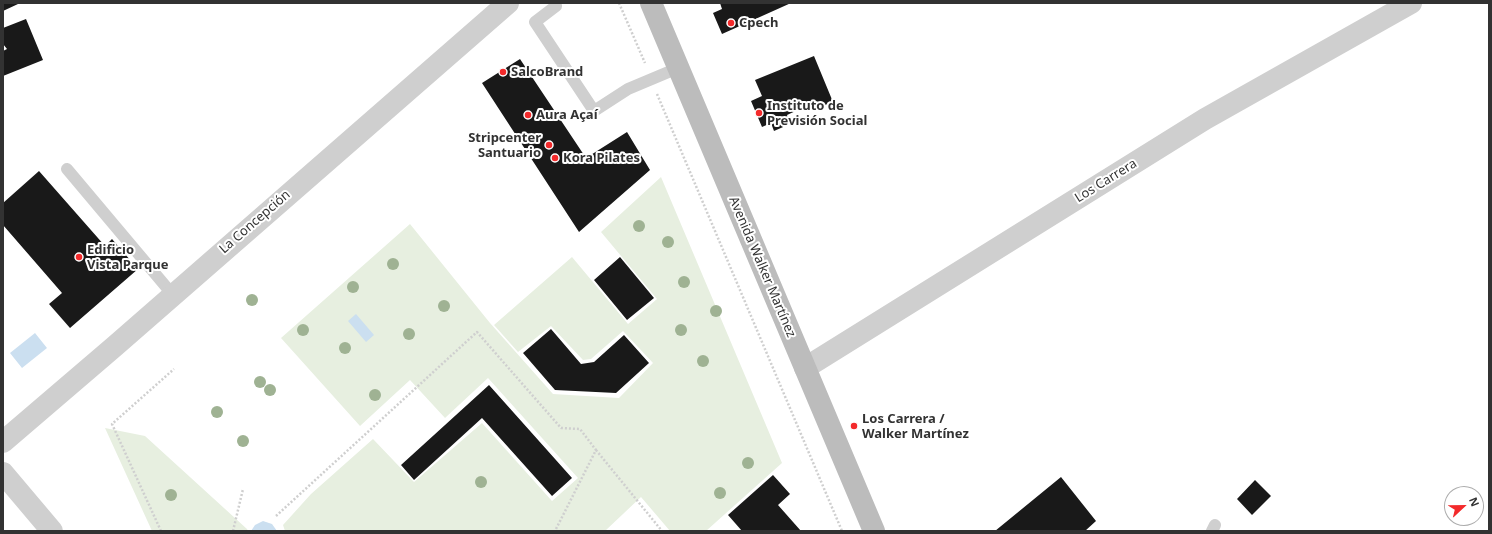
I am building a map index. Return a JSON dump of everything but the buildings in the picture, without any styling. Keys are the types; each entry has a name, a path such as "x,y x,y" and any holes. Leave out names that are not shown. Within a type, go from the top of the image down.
{"main road":[{"name":"Avenida Walker Martínez","path":"651,3 874,531"}],"street":[{"name":"La Concepción","path":"3,442 508,3"},
{"name":"Los Carrera","path":"805,368 1205,119 1411,3"},
{"path":"3,473 52,531"}],"lane":[{"path":"554,3 556,6 535,22 594,111 628,90 678,68"},
{"path":"67,169 173,295"}],"path":[{"path":"619,3 842,531"},
{"path":"276,516 477,332 561,428 580,429 662,531"},
{"path":"161,531 112,424 174,369"},
{"path":"555,531 596,450"},
{"path":"232,531 243,489"}],"green space":[{"path":"661,177 782,463 706,531 670,531 641,497 605,531 285,531 283,525 311,494 373,439 414,482 482,423 552,501 578,478 488,378 445,418 410,380 360,426 281,338 410,224 490,323 553,394 619,398 653,363 623,331 591,359 583,360 551,326 518,352 494,325 572,257 628,324 657,299 601,232"},
{"path":"105,428 145,436 248,531 152,531"}],"water":[{"path":"356,314 374,335 366,342 348,321"},
{"path":"35,333 47,348 22,368 10,353"},
{"path":"263,521 272,524 277,531 251,531 255,525"}],"place":[{"name":"Cpech","path":"731,23"},
{"name":"SalcoBrand","path":"503,72"},
{"name":"Instituto de Previsión Social","path":"759,113"},
{"name":"Aura Açaí","path":"528,115"},
{"name":"Stripcenter Santuario","path":"549,145"},
{"name":"Kora Pilates","path":"555,158"},
{"name":"Edificio Vista Parque","path":"79,257"},
{"name":"Los Carrera / Walker Martínez","path":"854,426"}]}
